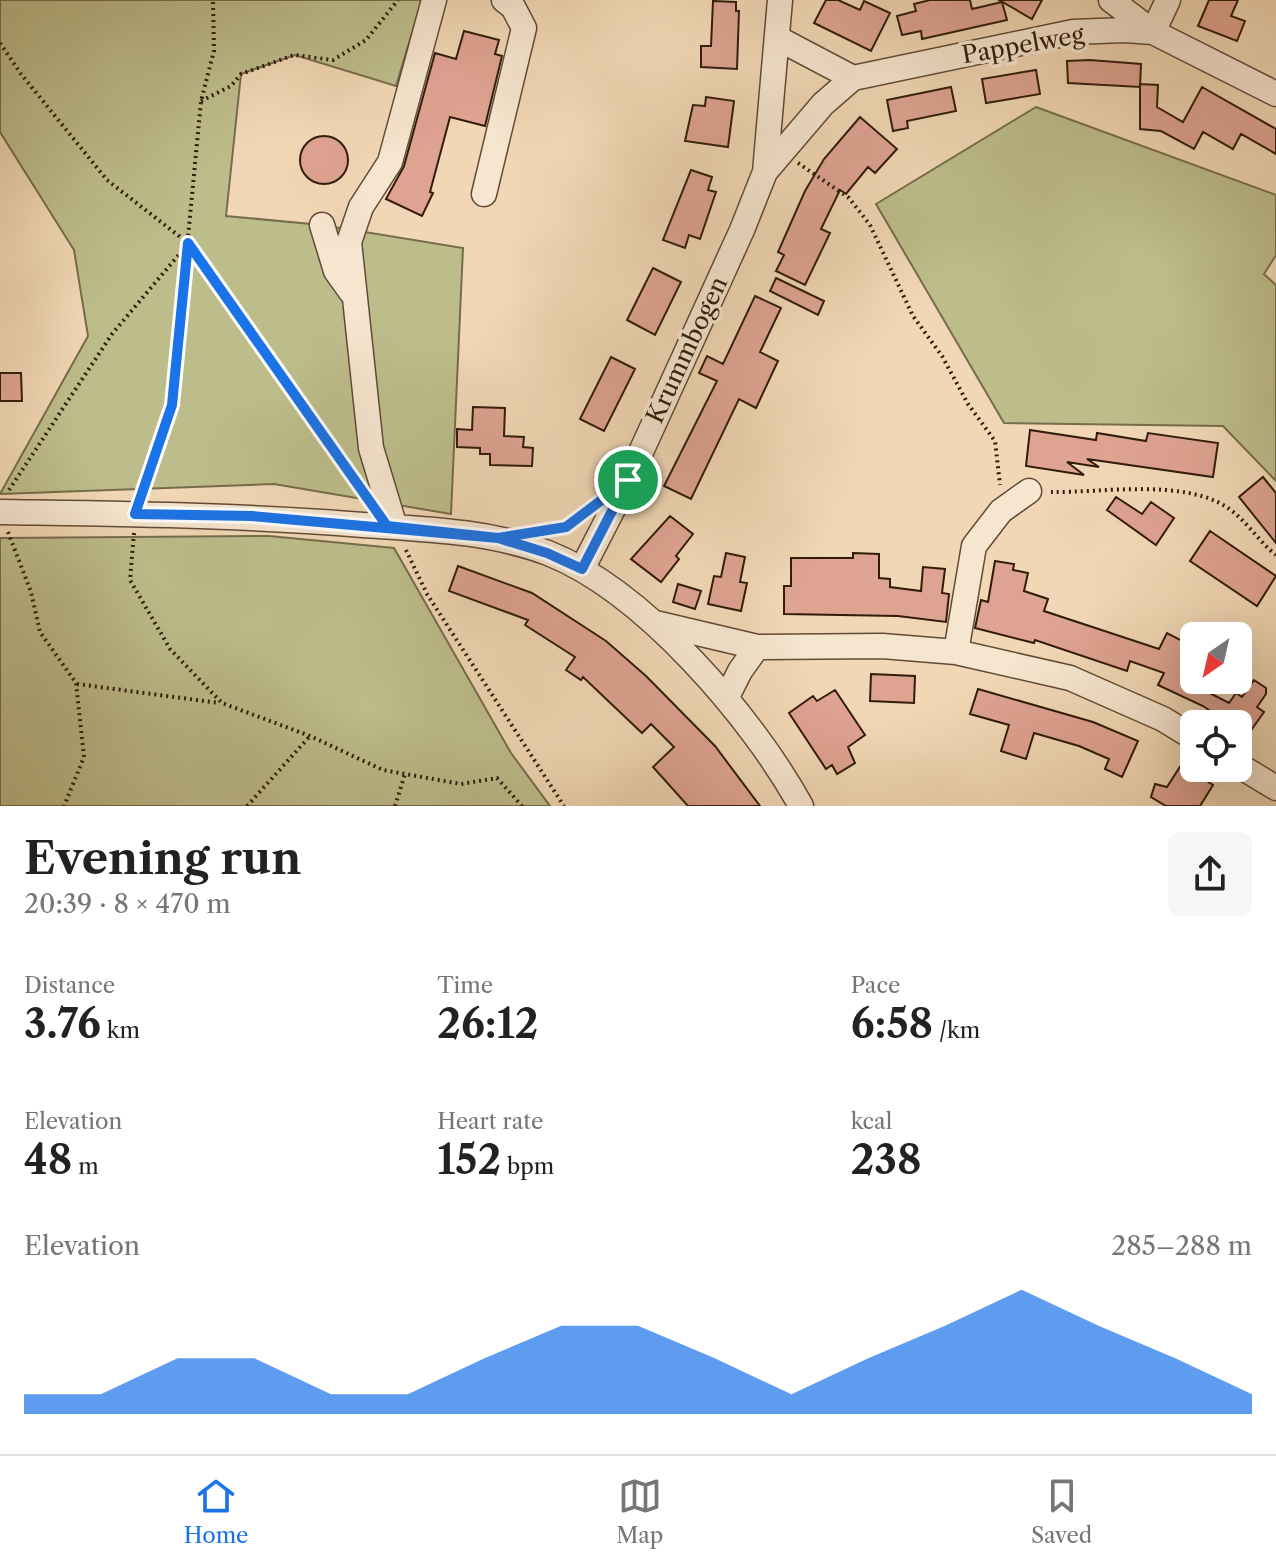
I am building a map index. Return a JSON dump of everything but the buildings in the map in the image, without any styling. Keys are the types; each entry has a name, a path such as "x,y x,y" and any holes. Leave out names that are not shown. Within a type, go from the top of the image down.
{"street":[{"path":"391,526 371,448 349,242 361,207 390,162 434,0"},
{"path":"484,194 524,28 513,7 504,0"},
{"name":"Krummbogen","path":"582,569 630,476 742,230 765,172 780,0"},
{"path":"1111,0 1153,32 1168,0"},
{"name":"Pappelweg","path":"853,78 1073,32 1124,30 1153,32 1276,94"},
{"path":"779,39 853,78"},
{"name":"Krummbogen","path":"765,172 823,104 853,78"},
{"path":"322,225 336,271 354,297"},
{"path":"956,652 974,546 1001,511 1029,491"},
{"path":"0,512 252,516 391,526 498,538 547,553 582,569 653,623 727,697 801,806"},
{"path":"653,623 757,647 882,646 956,652 1070,678 1180,729"},
{"path":"727,697 757,647"},
{"path":"1252,773 1276,788"}],"path":[{"path":"213,0 214,51 201,101 172,405 135,514 130,580 170,649 222,703"},
{"path":"201,101 231,86 241,74 294,55 333,60 366,40 398,0"},
{"path":"0,43 21,74 107,180 188,243 360,487"},
{"path":"783,152 849,198 870,225 913,316 995,441 1000,486 997,496"},
{"path":"64,806 84,757 76,683 40,632 31,592 0,512 11,486 112,334 188,243"},
{"path":"1029,491 1089,493 1141,487 1199,497 1225,505 1246,521 1265,547 1276,555"},
{"path":"539,532 566,527 591,508"},
{"path":"391,526 427,594 564,806"},
{"path":"76,683 222,703 310,736 383,770 461,784 497,778 522,806"},
{"path":"247,806 310,736"},
{"path":"395,806 405,774"}],"green space":[{"path":"0,0 422,0 396,86 295,55 241,74 226,216 322,225 463,248 451,514 274,484 0,494 88,336 74,250 0,132"},
{"path":"1036,107 1276,195 1276,255 1264,274 1276,285 1276,481 1223,426 1004,423 876,204"},
{"path":"269,536 394,548 511,753 550,806 0,806 0,538"}],"route":[{"path":"628,480 566,527 498,538 252,516 135,514 172,405 188,243 387,526 498,538 547,553 582,569 628,480"}]}
